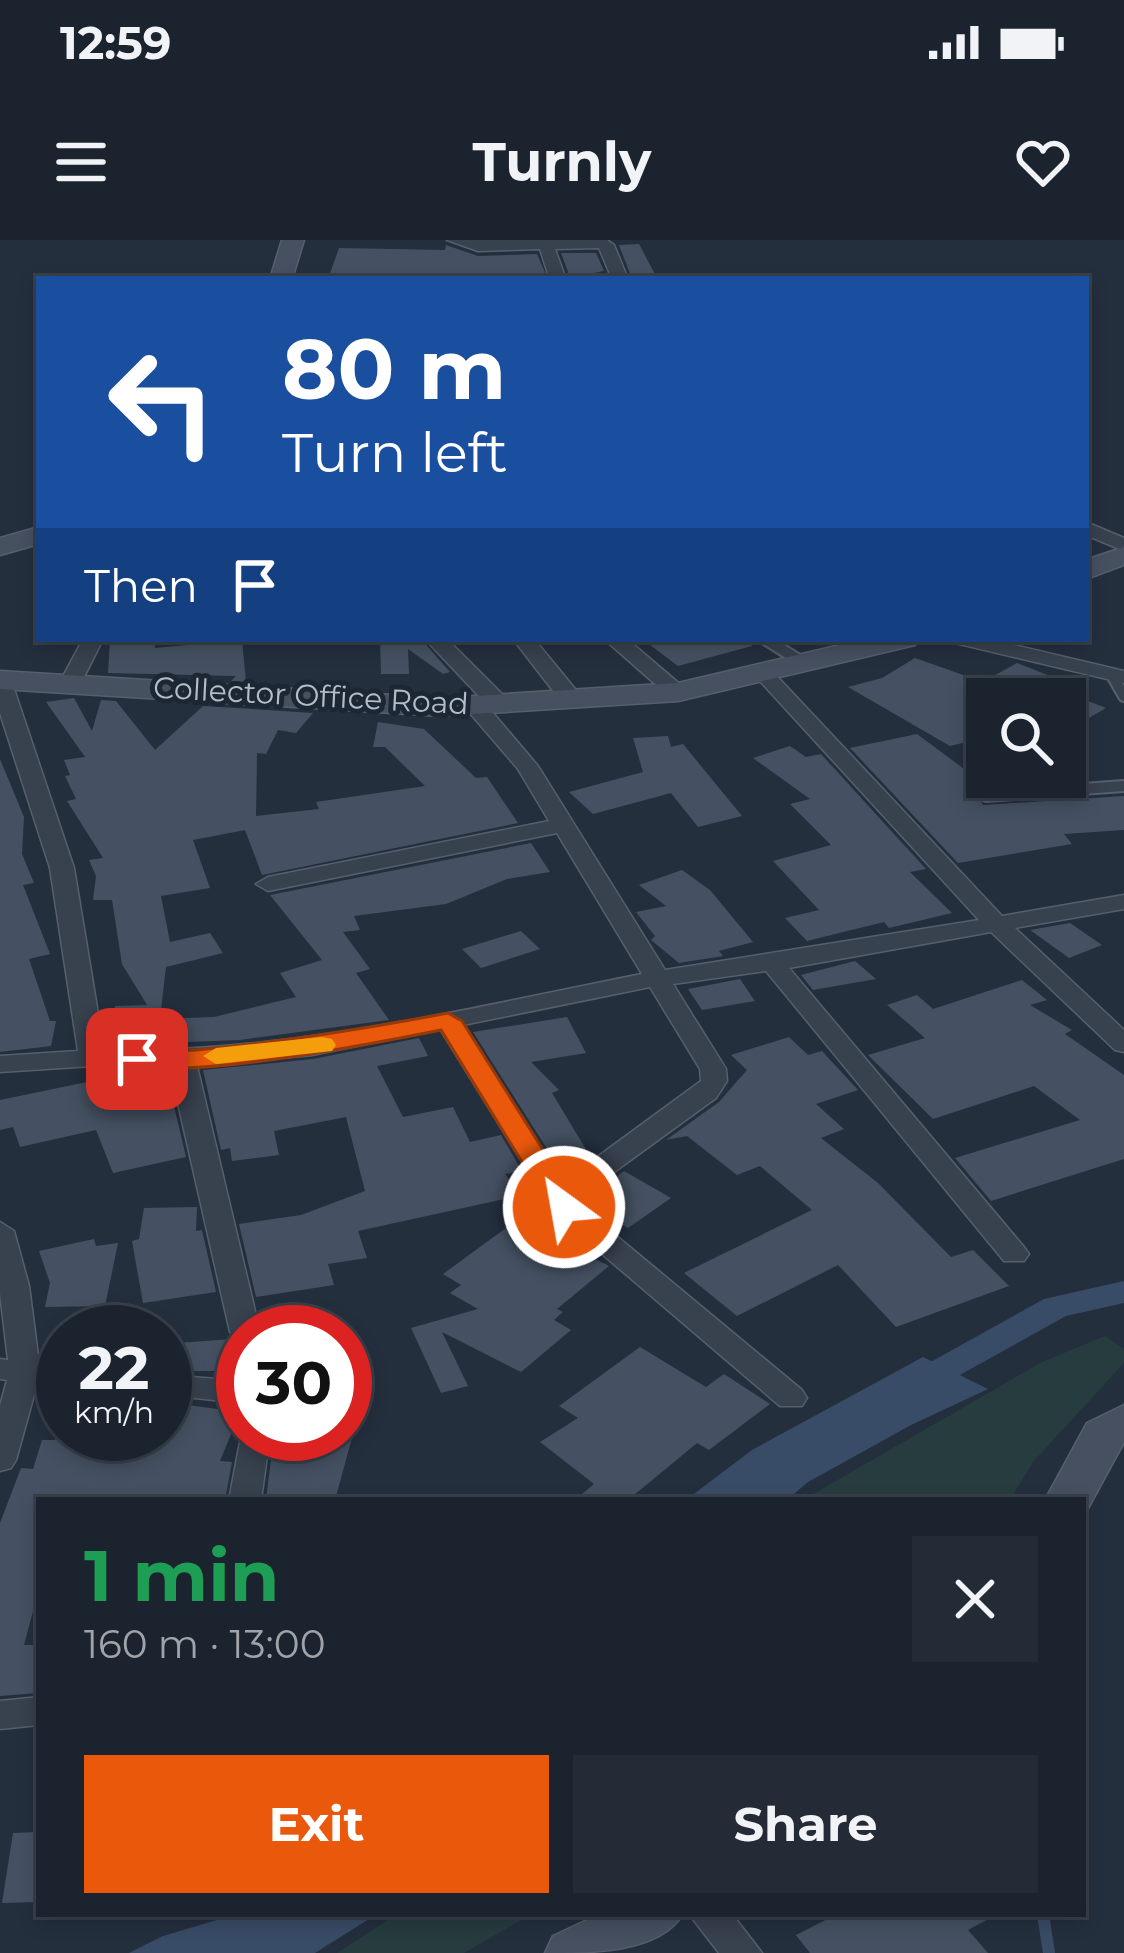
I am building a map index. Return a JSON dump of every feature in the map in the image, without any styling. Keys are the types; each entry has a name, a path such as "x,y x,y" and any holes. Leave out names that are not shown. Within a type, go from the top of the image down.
{"main road":[{"path":"282,276 293,240"},
{"path":"0,547 36,536"},
{"path":"1090,568 1124,555"},
{"name":"Collector Office Road","path":"0,680 441,707 678,692 892,642"},
{"path":"1070,1497 1102,1434 1124,1421"},
{"path":"573,1953 649,1917"}],"street":[{"path":"455,240 478,246 606,245 619,276"},
{"path":"546,244 556,274"},
{"path":"1089,529 1124,545"},
{"path":"1090,568 1124,570"},
{"path":"70,684 91,642"},
{"path":"437,642 487,704 713,1069 714,1081 706,1092 562,1196 564,1207"},
{"path":"525,642 572,700"},
{"path":"618,642 678,692"},
{"path":"975,642 1118,676"},
{"path":"765,675 996,923 1124,1044"},
{"path":"0,680 62,868 92,1058"},
{"path":"268,884 564,825"},
{"path":"0,1064 92,1058 182,1060 312,1047 659,978 1124,902"},
{"path":"772,963 1014,1254"},
{"path":"448,1021 564,1207 791,1398"},
{"path":"182,1060 239,1305"},
{"path":"0,1231 14,1286 12,1371 0,1460"},
{"path":"245,1497 250,1461"},
{"path":"0,1715 36,1711"},
{"path":"711,1917 743,1953"}],"lane":[{"path":"770,642 805,664"},
{"path":"1118,676 1124,696"},
{"path":"1086,789 1124,786"}],"green space":[{"path":"1105,1336 1124,1349 1124,1363 1033,1462 1012,1497 808,1497 1042,1362"},
{"path":"392,1917 527,1917 464,1953 337,1953"}],"water":[{"path":"923,1357 988,1389 911,1425 808,1482 790,1497 690,1497 752,1450"},
{"path":"227,1917 372,1917 315,1953 129,1953 163,1936"}],"building":[{"path":"639,244 656,276 631,276 619,245"},
{"path":"446,245 478,256 537,254 547,276 329,276 339,248 445,250"},
{"path":"561,253 596,253 604,271 566,276"},
{"path":"110,642 155,642 155,648 242,642 246,682 231,681 236,676 108,673"},
{"path":"380,642 424,642 450,672 443,674 408,649 409,674 381,674"},
{"path":"646,642 751,642 752,646 678,666"},
{"path":"915,658 972,678 966,678 966,742 950,746 848,687 882,678"},
{"path":"1017,663 1050,676 1046,678 990,678"},
{"path":"74,698 92,731 101,700 116,701 155,750 203,706 313,713 296,733 278,730 266,754 257,753 256,816 319,809 316,802 425,786 385,747 373,747 378,722 424,729 476,778 487,777 518,823 262,875 245,830 193,840 210,888 161,896 170,942 210,933 223,953 166,967 160,1019 214,1017 296,997 280,973 322,960 270,895 531,843 550,872 507,879 446,904 354,916 360,930 343,932 370,969 356,973 389,1020 240,1040 110,1045 115,1006 147,1005 122,964 112,900 93,900 96,876 89,860 103,858 67,801 76,799 65,776 70,775 64,760 85,757 46,702"},
{"path":"1086,700 1106,708 1086,720"},
{"path":"917,734 966,770 966,798 980,798 983,805 1124,796 1124,830 1064,834 1072,844 958,863 850,748"},
{"path":"668,736 671,747 683,744 742,816 698,827 671,793 593,814 569,792 643,772 633,738"},
{"path":"790,746 806,757 821,754 926,869 910,872 952,913 889,928 884,922 807,941 785,918 819,910 773,861 831,845 790,804 810,799 753,758"},
{"path":"0,759 24,817 22,854 34,883 23,885 50,954 29,959 50,1021 56,1021 51,1046 0,1052"},
{"path":"682,870 710,890 753,942 719,951 723,956 679,963 651,940 655,936 636,912 666,906 639,885"},
{"path":"1070,923 1102,945 1069,958 1030,930"},
{"path":"521,931 540,949 481,968 462,949"},
{"path":"855,961 876,979 813,990 801,975"},
{"path":"740,979 755,1001 702,1010 688,989"},
{"path":"1022,980 1047,1000 1030,1005 1072,1030 1065,1034 1124,1075 1124,1159 991,1201 955,1158 1080,1120 1034,1086 933,1119 868,1055 925,1038 887,1005 917,995 933,1009"},
{"path":"567,1017 586,1053 531,1062 559,1090 552,1093 590,1156 556,1163 473,1032"},
{"path":"789,1037 808,1055 822,1051 858,1090 816,1104 844,1129 821,1138 878,1183 951,1257 973,1250 1009,1286 896,1327 838,1265 737,1316 684,1273 812,1210 760,1166 737,1175 687,1136 666,1140 719,1102 747,1070 731,1055"},
{"path":"419,1038 428,1056 377,1066 403,1117 453,1107 470,1142 501,1135 522,1171 505,1174 522,1195 358,1231 367,1258 328,1264 334,1285 256,1297 239,1224 301,1215 365,1191 346,1117 274,1131 279,1155 232,1161 230,1148 221,1150 203,1070 313,1059"},
{"path":"135,1072 166,1072 186,1157 113,1173 96,1130 20,1147 13,1127 0,1130 0,1100"},
{"path":"624,1171 671,1198 628,1228 603,1213 599,1216 582,1201"},
{"path":"197,1207 196,1231 202,1230 216,1292 143,1303 132,1241 139,1239 144,1208"},
{"path":"532,1209 553,1218 573,1235 563,1243 609,1266 557,1309 563,1312 554,1320 571,1330 521,1372 442,1332 468,1386 441,1393 411,1328 478,1309 450,1293 461,1285 443,1274"},
{"path":"94,1239 96,1246 118,1243 105,1305 45,1305 50,1283 39,1251"},
{"path":"216,1340 216,1371 192,1371 192,1342"},
{"path":"640,1347 706,1387 724,1374 770,1404 709,1450 697,1443 632,1497 579,1497 594,1484 540,1442 578,1418 559,1406"},
{"path":"192,1406 216,1409 216,1461 232,1462 226,1497 36,1497 36,1600 24,1645 36,1645 36,1693 0,1696 0,1523 21,1468 33,1469 36,1459 192,1461"},
{"path":"271,1461 346,1461 336,1497 266,1497"},
{"path":"36,1832 36,1902 2,1903 13,1833"},
{"path":"831,1917 992,1917 968,1930 988,1953 810,1953 796,1935"}],"waterway":[{"path":"912,1387 1056,1307 1124,1292"},
{"path":"1043,1917 1049,1953"}],"slow traffic":[{"path":"216,1056 322,1045"}],"route":[{"path":"137,1059 182,1060 312,1047 448,1021 564,1207"}]}
